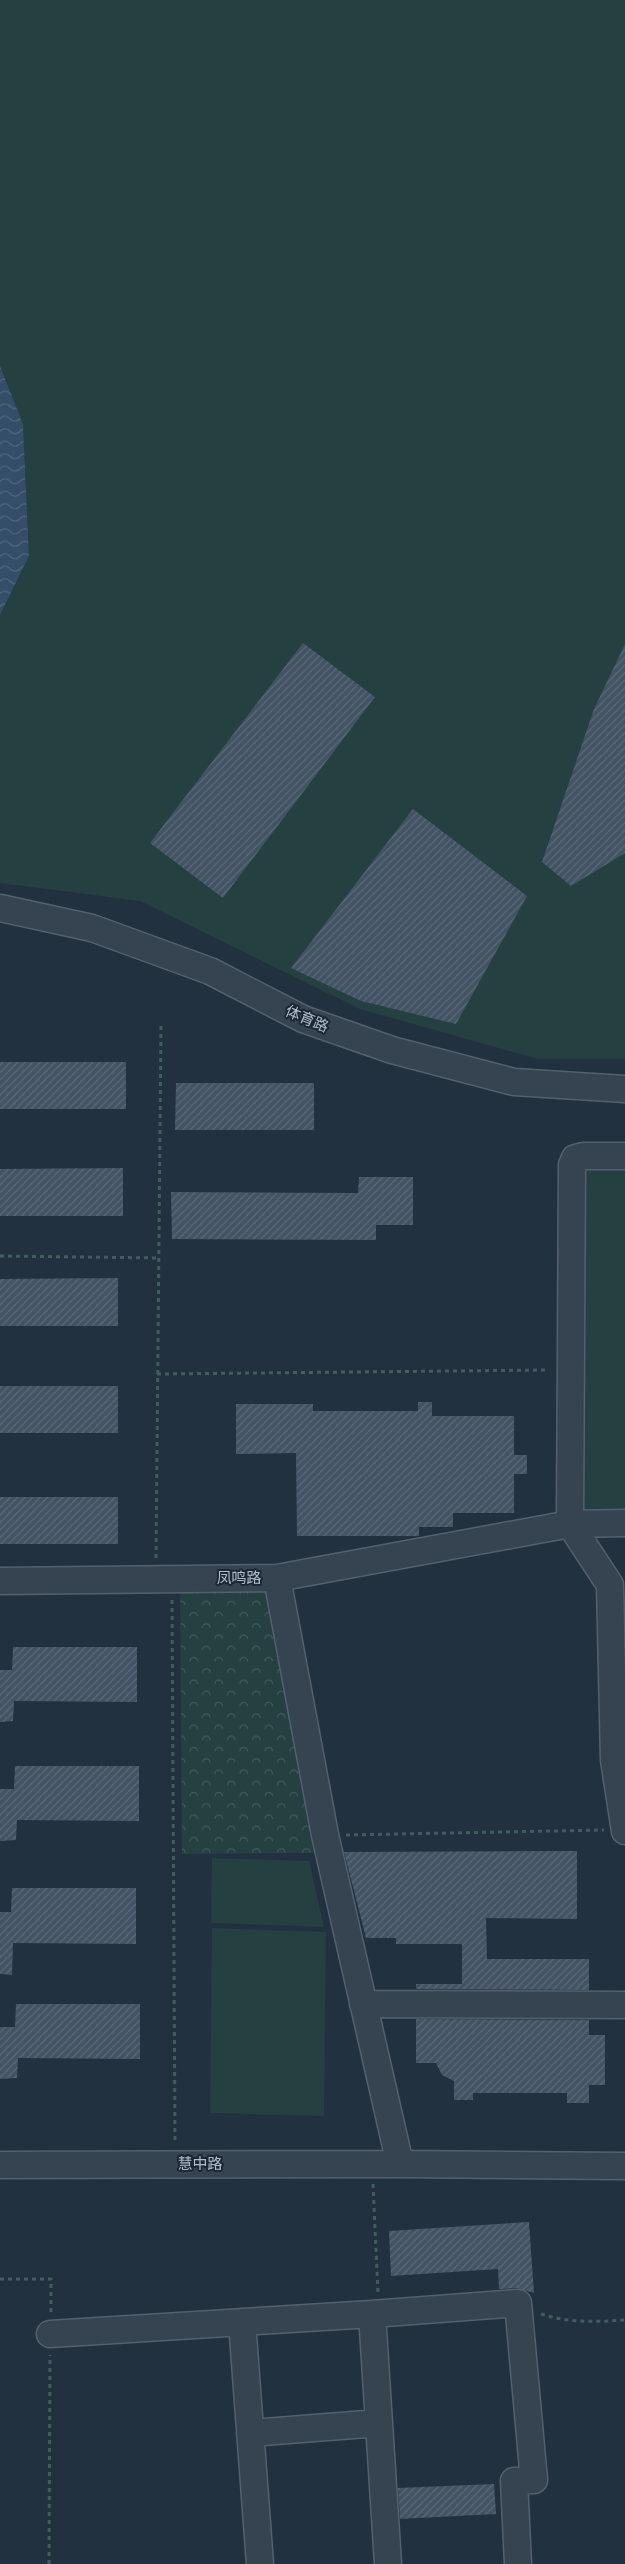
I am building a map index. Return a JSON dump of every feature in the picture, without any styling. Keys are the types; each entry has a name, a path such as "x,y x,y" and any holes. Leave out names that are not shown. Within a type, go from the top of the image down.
{"street":[{"name":"体育路","path":"0,908 92,928 210,971 303,1019 392,1050 514,1082 625,1088"},
{"path":"625,1156 583,1156 575,1158 572,1165 570,1524 610,1585 614,1760 625,1830"},
{"path":"277,1578 570,1524 625,1523"},
{"name":"凤鸣路","path":"0,1581 277,1578 325,1835"},
{"path":"325,1835 400,2164"},
{"path":"363,2004 625,2005"},
{"name":"慧中路","path":"0,2165 400,2164 625,2166"},
{"path":"50,2334 518,2303 534,2480 514,2481 518,2564"},
{"path":"372,2314 388,2564"},
{"path":"242,2322 260,2564"},
{"path":"250,2433 379,2423"}],"path":[{"path":"161,1024 157,1374 164,1579 175,2164"},
{"path":"0,1256 158,1258"},
{"path":"157,1374 571,1370"},
{"path":"325,1835 625,1830"},
{"path":"372,2314 377,2307 378,2301 373,2180"},
{"path":"0,2279 51,2280 48,2564"},
{"path":"518,2303 537,2313 559,2320 585,2322 625,2320"}],"green space":[{"path":"0,0 625,0 625,1059 538,1059 360,1009 140,901 0,883 0,615 29,556 23,424 0,366"},
{"path":"625,1161 625,1514 585,1514 577,1502 582,1166"},
{"path":"268,1589 315,1853 182,1854 180,1590"},
{"path":"212,1858 309,1861 324,1927 211,1923"},
{"path":"212,1928 326,1932 324,2116 210,2113"}],"water":[{"path":"0,366 23,424 29,556 0,615"}],"building":[{"path":"303,643 375,697 223,898 150,843"},
{"path":"625,644 625,853 571,886 542,862 594,709"},
{"path":"413,809 527,896 456,1024 361,1001 291,968"},
{"path":"0,1062 126,1062 126,1109 0,1109"},
{"path":"176,1083 314,1083 314,1130 175,1130"},
{"path":"123,1168 123,1216 0,1216 0,1169"},
{"path":"359,1177 413,1177 413,1225 376,1225 376,1240 172,1239 171,1192 358,1193"},
{"path":"118,1278 118,1326 0,1326 0,1279"},
{"path":"0,1386 118,1386 118,1433 0,1433"},
{"path":"418,1402 432,1402 432,1416 514,1416 514,1455 527,1455 527,1474 514,1474 514,1513 453,1513 453,1527 419,1527 419,1536 297,1536 296,1453 236,1454 236,1404 313,1404 313,1411 418,1411"},
{"path":"0,1497 118,1497 118,1544 0,1544"},
{"path":"13,1647 137,1647 137,1702 14,1701 13,1721 0,1722 0,1670 12,1670"},
{"path":"15,1766 139,1766 139,1821 17,1820 16,1840 0,1841 0,1789 14,1789"},
{"path":"577,1851 577,1919 486,1918 487,1959 589,1959 589,1990 416,1989 416,1984 462,1984 462,1944 396,1944 396,1938 366,1938 344,1852"},
{"path":"12,1888 136,1888 136,1944 13,1943 12,1975 0,1974 0,1912 11,1912"},
{"path":"16,2004 140,2004 140,2059 18,2058 17,2078 0,2079 0,2027 15,2027"},
{"path":"416,2019 589,2020 589,2035 605,2035 605,2085 589,2085 589,2103 567,2103 567,2093 473,2093 473,2100 454,2100 454,2081 442,2075 436,2063 416,2063"},
{"path":"529,2222 534,2293 517,2288 499,2289 498,2269 391,2276 389,2231"},
{"path":"494,2484 496,2514 400,2519 398,2488"}]}
